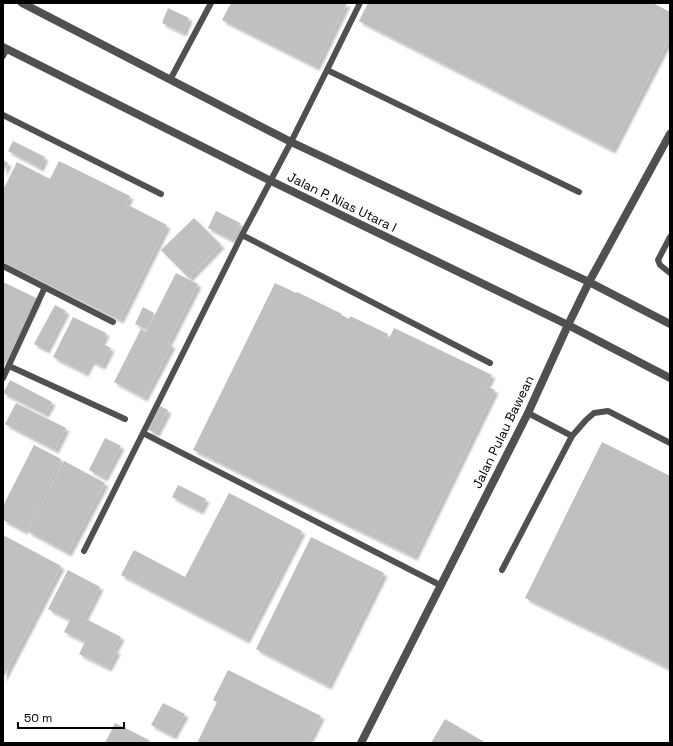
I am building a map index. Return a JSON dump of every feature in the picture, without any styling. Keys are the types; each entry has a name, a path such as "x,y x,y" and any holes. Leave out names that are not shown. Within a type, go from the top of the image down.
{"street":[{"path":"22,3 291,142 589,282 670,324"},
{"name":"Jalan P. Nias Utara I","path":"4,51 568,324 670,378"},
{"name":"Jalan Pulau Bawean","path":"361,743 528,413 568,324 589,282 670,134"}],"lane":[{"path":"170,80 211,3"},
{"path":"84,552 242,235 291,142 360,3"},
{"path":"327,70 579,192"},
{"path":"3,115 161,194"},
{"path":"242,235 490,363"},
{"path":"670,237 658,260 660,266 670,273"},
{"path":"3,266 112,322"},
{"path":"3,378 45,287"},
{"path":"9,366 125,419"},
{"path":"502,570 572,436 594,413 608,411 670,443"},
{"path":"528,413 572,436"},
{"path":"143,433 440,585"}],"building":[{"path":"231,3 347,3 316,67 222,20"},
{"path":"368,3 653,3 670,12 670,37 612,150 359,21"},
{"path":"168,8 189,18 183,33 162,23"},
{"path":"13,141 45,157 40,168 8,151"},
{"path":"3,160 8,163 3,173"},
{"path":"59,161 130,196 126,204 167,225 120,320 3,262 3,190 17,162 50,179"},
{"path":"216,211 240,223 232,240 208,228"},
{"path":"194,218 221,245 189,278 161,250"},
{"path":"176,273 198,284 168,343 172,345 144,398 114,382 141,329 146,332"},
{"path":"3,282 38,299 3,368"},
{"path":"275,283 296,293 297,292 342,314 341,315 349,319 350,316 388,334 386,338 389,339 394,328 492,375 486,386 495,390 414,557 193,450"},
{"path":"55,305 66,311 46,350 34,344"},
{"path":"143,307 154,313 146,329 135,324"},
{"path":"73,317 106,333 101,343 111,348 102,366 91,361 85,373 53,357"},
{"path":"10,380 52,402 45,414 3,393"},
{"path":"16,403 66,428 55,450 5,424"},
{"path":"160,406 168,410 156,433 148,430"},
{"path":"105,438 121,446 104,478 89,470"},
{"path":"602,442 670,476 670,669 525,598"},
{"path":"34,445 61,459 24,531 3,520 3,506"},
{"path":"64,461 105,483 68,553 27,531"},
{"path":"178,485 206,499 200,511 172,497"},
{"path":"229,493 302,531 246,640 121,575 134,550 185,577"},
{"path":"3,535 61,566 3,678"},
{"path":"311,537 384,573 328,686 256,649"},
{"path":"68,570 100,587 84,618 121,637 114,650 117,651 108,668 79,654 85,642 64,632 70,620 48,609"},
{"path":"228,670 321,716 308,743 197,743 217,702 213,700"},
{"path":"163,703 185,714 173,736 151,725"},
{"path":"445,719 486,743 431,743"},
{"path":"115,723 149,740 148,743 105,743"}]}
